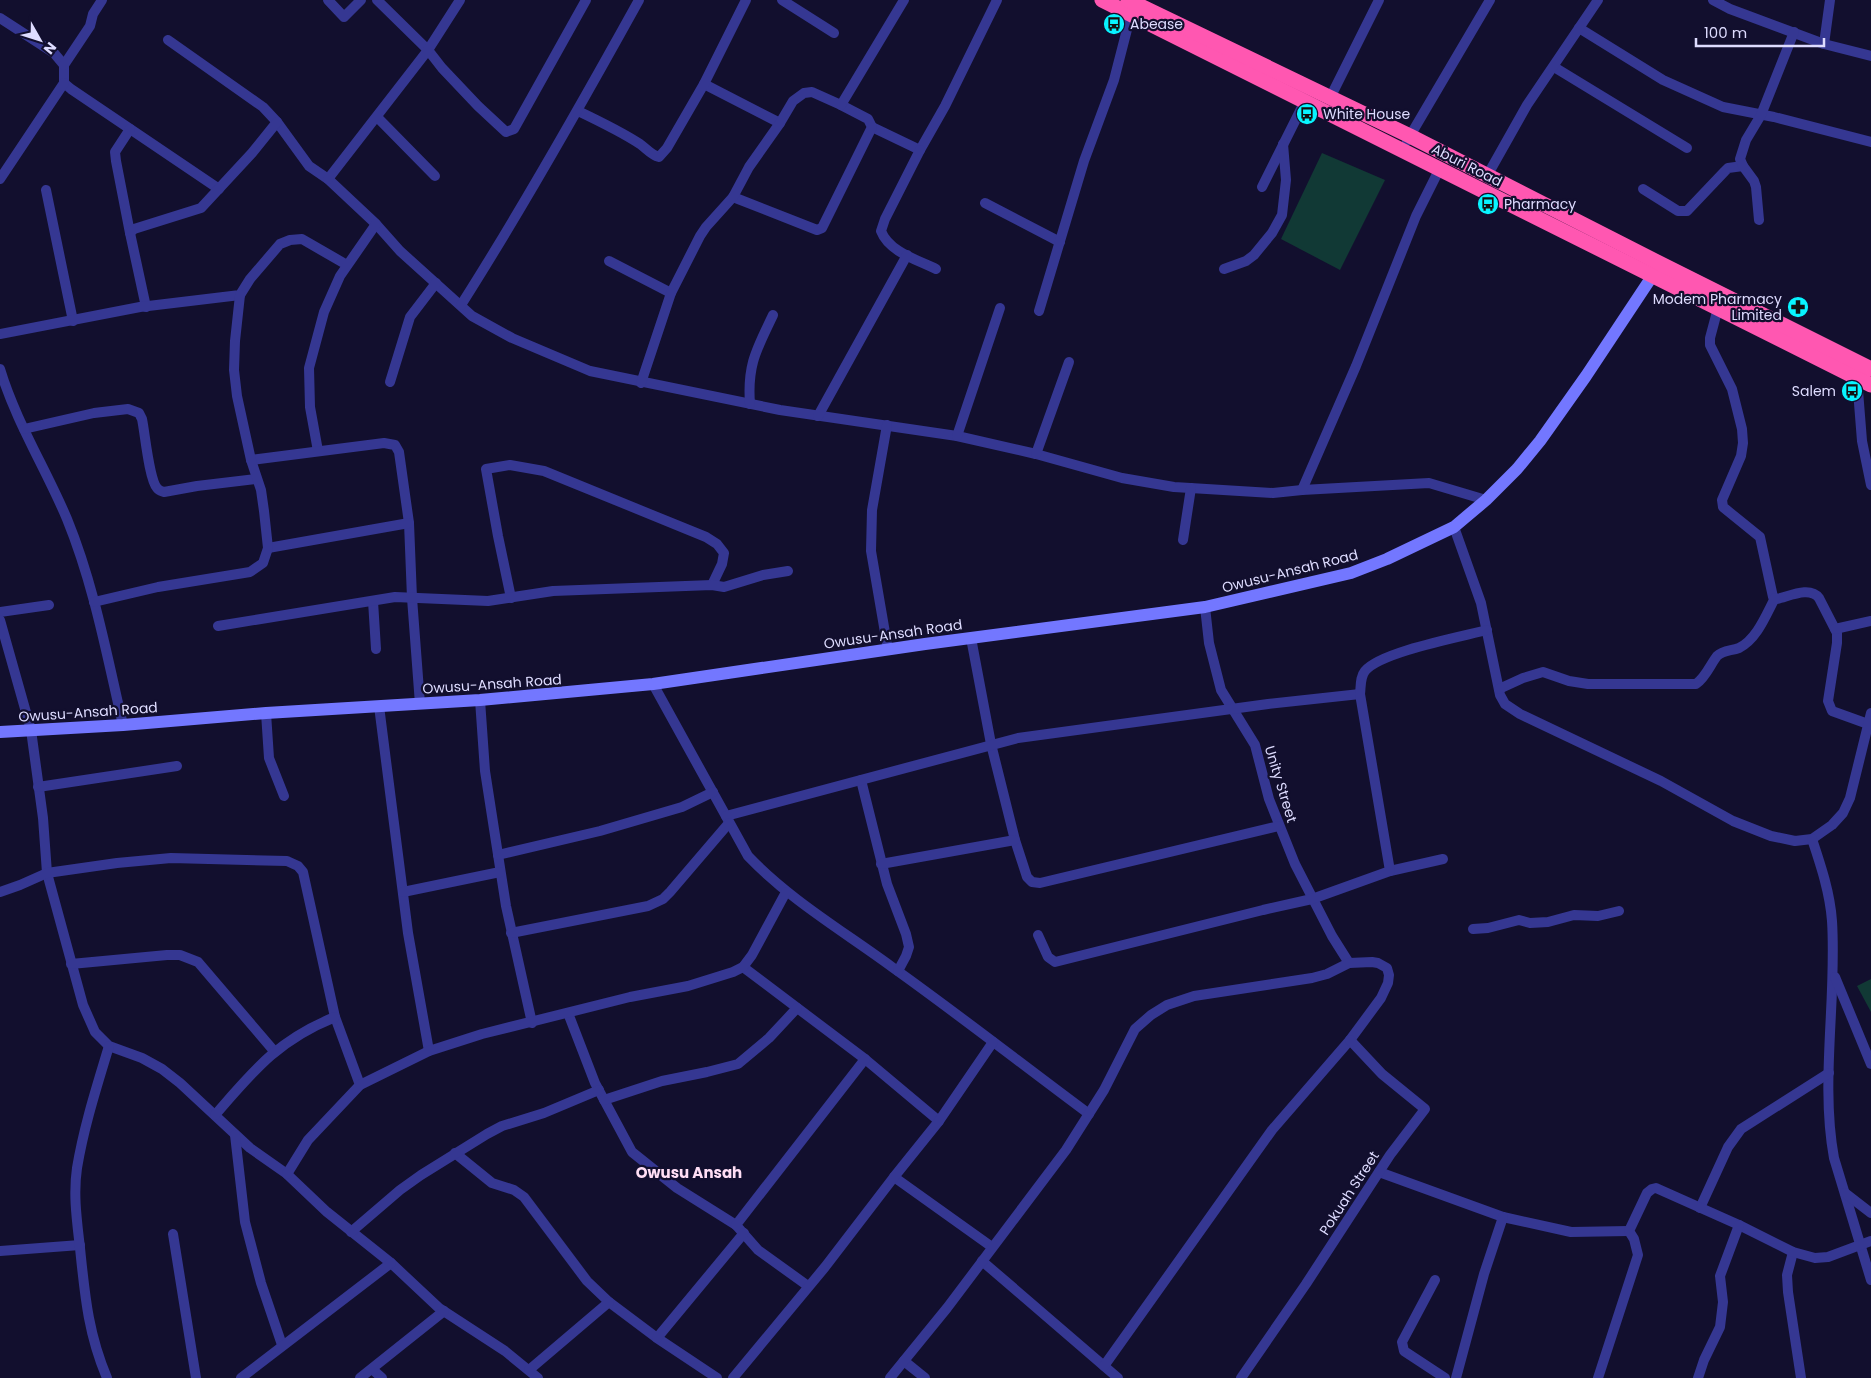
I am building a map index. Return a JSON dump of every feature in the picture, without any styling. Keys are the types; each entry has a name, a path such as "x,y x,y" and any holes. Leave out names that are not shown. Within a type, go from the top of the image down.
{"highway":[{"name":"Aburi Road","path":"1102,0 1130,7 1410,136 1871,369"},
{"name":"Aburi Road","path":"1130,7 1439,170 1654,275 1871,385"}],"street":[{"path":"0,179 64,83 64,66 90,26 92,14 102,0"},
{"path":"328,0 344,17 361,0"},
{"path":"377,0 428,50 442,68 478,106 506,132 514,129 586,0"},
{"path":"328,179 428,50 460,0"},
{"path":"460,305 502,241 578,111 639,0"},
{"path":"578,111 641,144 655,156 659,157 667,148 704,84 746,0"},
{"path":"782,0 834,33"},
{"path":"841,105 904,0"},
{"path":"936,269 889,244 881,232 885,220 920,150 997,0"},
{"path":"1330,98 1379,0"},
{"path":"1402,150 1490,0"},
{"path":"1487,176 1515,124 1598,0"},
{"path":"1713,0 1730,9 1824,44 1871,56"},
{"path":"1824,44 1830,0"},
{"path":"1039,311 1084,161 1114,80 1130,7"},
{"path":"0,18 54,53 64,66"},
{"path":"1579,28 1663,80 1723,107 1774,117 1871,142"},
{"path":"1759,220 1756,187 1740,159 1746,140 1761,115 1794,32"},
{"path":"168,40 263,107 277,122 309,166 328,179 376,224 400,251 472,316 537,350 590,372 818,416 957,436 1036,454 1122,478 1174,487 1273,493 1429,483 1486,500"},
{"path":"1554,67 1687,148"},
{"path":"64,83 71,90 219,188"},
{"path":"704,84 780,123"},
{"path":"641,383 671,293 703,231 733,197 793,101 804,93 812,92 868,119 872,128 920,150"},
{"path":"1262,186 1305,101"},
{"path":"377,117 436,176"},
{"path":"130,233 134,229 201,208 252,153 277,122"},
{"path":"733,197 817,230 822,228 872,128"},
{"path":"130,129 116,152 116,161 146,307"},
{"path":"1224,269 1246,261 1254,255 1272,234 1282,215 1286,180 1283,144"},
{"path":"1643,189 1678,211 1687,211 1728,168 1743,166"},
{"path":"1302,490 1356,366 1416,216 1439,170"},
{"path":"46,190 72,321"},
{"path":"985,203 1060,242"},
{"path":"318,450 310,407 309,368 324,312 340,276 376,224"},
{"path":"94,602 158,587 250,572 263,562 268,548 264,511 260,490 250,460 237,396 234,370 240,295 250,279 280,244 290,240 302,239 347,265"},
{"path":"818,416 907,255"},
{"path":"609,261 671,293"},
{"name":"Owusu-Ansah Road","path":"0,732 480,700 653,684 971,638 1205,607 1350,573 1387,559 1454,528 1486,500 1517,469 1540,441 1654,275"},
{"path":"390,382 410,317 436,283"},
{"path":"0,334 146,307 240,295"},
{"path":"957,436 1000,308"},
{"path":"1718,308 1710,345 1732,389 1742,429 1741,456 1722,500 1723,506 1760,537 1772,595 1775,598"},
{"path":"750,404 749,380 752,360 773,315"},
{"path":"1036,454 1069,362"},
{"path":"0,369 6,389 24,430 67,520 94,602 123,725"},
{"path":"1857,378 1862,440 1871,485"},
{"path":"24,430 94,413 128,409 139,413 142,419 150,469 156,488 159,490 164,492 256,479"},
{"path":"887,425 872,510 870,551 888,650"},
{"path":"250,460 384,443 394,445 399,452 409,523 412,598 420,704"},
{"path":"511,598 486,469 510,465 544,471 706,537 717,544 724,553 722,564 712,585"},
{"path":"1183,540 1191,488"},
{"path":"268,548 409,523"},
{"path":"1454,528 1481,603 1498,688 1505,704 1511,710 1661,781 1733,821 1770,836 1795,841 1812,839 1832,825 1843,813 1850,798 1871,713"},
{"path":"218,626 395,596 488,601 553,591 712,585 724,587 763,575 788,571"},
{"path":"1498,688 1543,672 1569,681 1588,684 1696,684 1701,681 1717,656 1722,652 1740,647 1750,638 1758,629 1775,598 1810,591 1814,592 1819,598 1835,629 1837,643 1828,700 1829,707 1832,711 1868,724"},
{"path":"373,601 376,649"},
{"path":"0,612 49,605"},
{"name":"Unity Street","path":"1205,607 1210,643 1221,690 1256,745 1279,826 1312,900 1349,963"},
{"path":"0,620 31,730 47,873 83,1005 95,1032 109,1046 142,1058 162,1069 235,1135 265,1160 287,1174 327,1212 391,1263 444,1311 505,1351 538,1378"},
{"path":"1835,629 1871,621"},
{"path":"1390,871 1360,694 1362,676 1372,665 1398,653 1487,630"},
{"path":"971,638 991,744 1015,840 1027,877 1036,883 1279,826"},
{"path":"653,684 748,856 786,892 898,971 1088,1114"},
{"path":"511,933 648,906 670,892 728,819 841,784 1018,738 1360,694"},
{"path":"480,700 485,771 500,872 511,933 532,1023"},
{"path":"379,706 410,949 429,1051"},
{"path":"266,714 269,758 284,796"},
{"path":"38,787 178,766"},
{"path":"861,780 893,904 906,934 909,947 898,971"},
{"path":"498,855 600,831 682,807 713,792"},
{"path":"1812,839 1830,901 1832,920 1833,974 1829,1072 1831,1142 1871,1280"},
{"path":"882,864 1015,840"},
{"path":"0,892 47,873 117,863 171,858 287,861 293,863 303,872 335,1017 360,1085"},
{"path":"1038,935 1048,957 1055,962 1263,910 1312,900 1390,871 1443,859"},
{"path":"403,892 500,872"},
{"path":"287,1174 308,1140 360,1085 429,1051 482,1034 630,997 688,986 743,967 752,955 786,892"},
{"path":"1473,929 1488,928 1519,920 1530,923 1548,922 1574,915 1598,916 1619,911"},
{"path":"71,964 167,955 180,955 190,958 206,969 274,1051"},
{"path":"890,1378 1066,1150 1104,1090 1135,1029 1151,1015 1167,1005 1194,996 1312,978 1327,974 1349,963 1378,963 1387,968 1389,975 1381,998 1350,1040 1272,1130 1104,1366"},
{"path":"743,967 865,1059 939,1121"},
{"path":"1833,974 1871,1064"},
{"path":"604,1100 662,1080 738,1064 769,1038 797,1008"},
{"path":"568,1013 599,1090 637,1158 677,1188 736,1225 758,1250 808,1286"},
{"path":"215,1115 274,1051 292,1038 335,1017"},
{"name":"Pokuah Street","path":"1241,1378 1306,1284 1379,1172 1425,1110 1382,1074 1350,1040"},
{"path":"733,1378 825,1267 939,1121 993,1042"},
{"path":"107,1378 88,1320 75,1202 77,1169 89,1115 109,1046"},
{"path":"736,1225 865,1059"},
{"path":"1700,1208 1728,1147 1741,1129 1829,1072"},
{"path":"351,1232 400,1190 455,1153 502,1126 544,1113 599,1090"},
{"path":"235,1135 245,1222 261,1283 282,1345"},
{"path":"455,1153 492,1183 514,1190 524,1197 587,1280 609,1302 657,1338 717,1378"},
{"path":"1379,1172 1503,1217 1571,1232 1628,1230"},
{"path":"894,1177 992,1247"},
{"path":"1628,1230 1647,1193 1656,1188 1739,1225 1793,1252 1815,1258 1828,1257 1860,1246 1871,1240"},
{"path":"1845,1193 1870,1209"},
{"path":"1456,1378 1484,1274 1503,1217"},
{"path":"1698,1378 1704,1360 1720,1327 1723,1302 1720,1276 1739,1225"},
{"path":"1598,1378 1638,1255 1634,1239 1628,1230"},
{"path":"657,1338 744,1233"},
{"path":"173,1234 196,1378"},
{"path":"0,1251 80,1245"},
{"path":"1793,1252 1787,1275 1788,1292 1801,1378"},
{"path":"982,1261 1118,1378"},
{"path":"241,1378 391,1263"},
{"path":"1435,1280 1402,1342 1404,1351 1445,1378"},
{"path":"529,1370 609,1302"},
{"path":"360,1378 444,1311"},
{"path":"904,1361 925,1378"},
{"path":"372,1368 382,1378"}],"green space":[{"path":"1322,153 1385,180 1340,270 1281,239"},
{"path":"1871,979 1871,1012 1857,986"}],"place":[{"name":"Abease","path":"1114,24"},
{"name":"White House","path":"1307,114"},
{"name":"Pharmacy","path":"1488,204"},
{"name":"Modem Pharmacy Limited","path":"1798,307"},
{"name":"Salem","path":"1852,391"}],"district":[{"name":"Owusu Ansah","path":"689,1173"}]}
